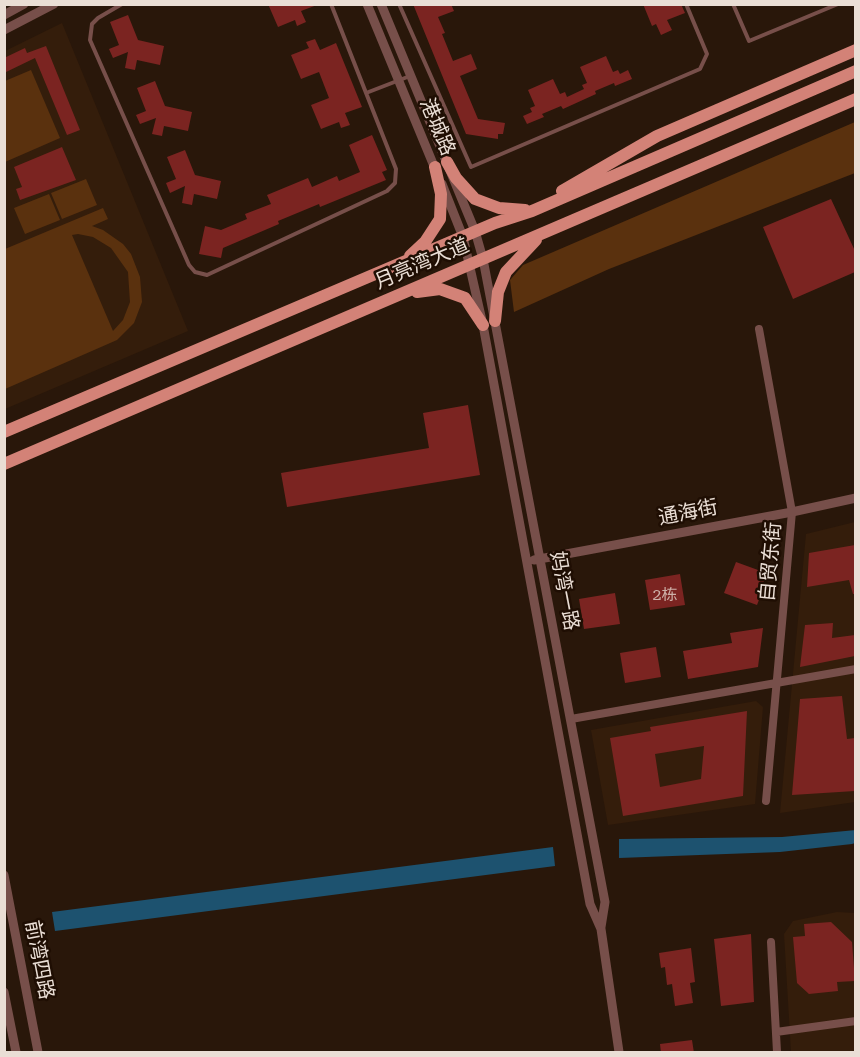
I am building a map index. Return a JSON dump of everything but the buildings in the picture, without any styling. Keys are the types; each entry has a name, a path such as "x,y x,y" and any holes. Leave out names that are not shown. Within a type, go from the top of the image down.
{"main road":[{"path":"545,205 560,192 657,136 855,50"},
{"name":"月亮湾大道","path":"4,432 476,231 532,211 855,71"},
{"name":"月亮湾大道","path":"4,464 855,99"},
{"path":"441,165 475,199 499,208 532,211"},
{"path":"394,266 425,242 440,219 441,165"},
{"path":"401,294 440,290 452,292 465,298 489,323 506,272 523,252 553,229"}],"street":[{"path":"4,15 24,4"},
{"path":"4,30 54,4"},
{"name":"港城路","path":"367,4 398,80 476,231 483,259"},
{"name":"港城路","path":"381,4 410,75 441,165 471,264"},
{"name":"妈湾一路","path":"483,259 489,323 527,561 590,904 601,929 619,1053"},
{"name":"妈湾一路","path":"471,264 489,323 540,559 605,902 601,929"},
{"name":"自贸东街","path":"759,329 792,512 766,801"},
{"name":"通海街","path":"527,561 792,512 855,498"},
{"path":"570,719 855,669"},
{"name":"前湾四路","path":"4,875 38,1053"},
{"path":"771,942 777,1053"},
{"name":"前湾四路","path":"4,992 16,1053"},
{"path":"776,1032 855,1021"}],"lane":[{"path":"122,4 92,24 90,40 189,265 201,275 207,275 391,188 397,177 396,169 331,4"},
{"path":"399,4 471,167 700,69 707,54 686,4"},
{"path":"734,4 749,41 838,4"},
{"path":"366,93 410,75"}],"shaded area":[{"path":"62,23 188,331 5,409 5,51"},
{"path":"31,70 60,138 5,162 5,81"},
{"path":"855,122 855,173 609,269 514,312 510,280 523,265"},
{"path":"86,179 97,205 62,219 51,193"},
{"path":"49,194 60,220 25,234 14,208"},
{"path":"103,208 108,219 92,226 103,230 123,244 131,254 140,277 142,302 134,323 117,340 5,389 5,249","holes":["72,235 93,237 111,248 128,272 130,302 123,320 113,331"]},
{"path":"855,522 855,802 780,813 806,534"},
{"path":"756,701 763,707 755,804 608,825 591,730"},
{"path":"837,912 855,913 855,1052 791,1052 784,934 793,921"}],"water":[{"path":"856,830 855,843 852,844 780,852 619,858 619,839 782,837"},
{"path":"553,847 555,866 55,931 52,912"}]}
